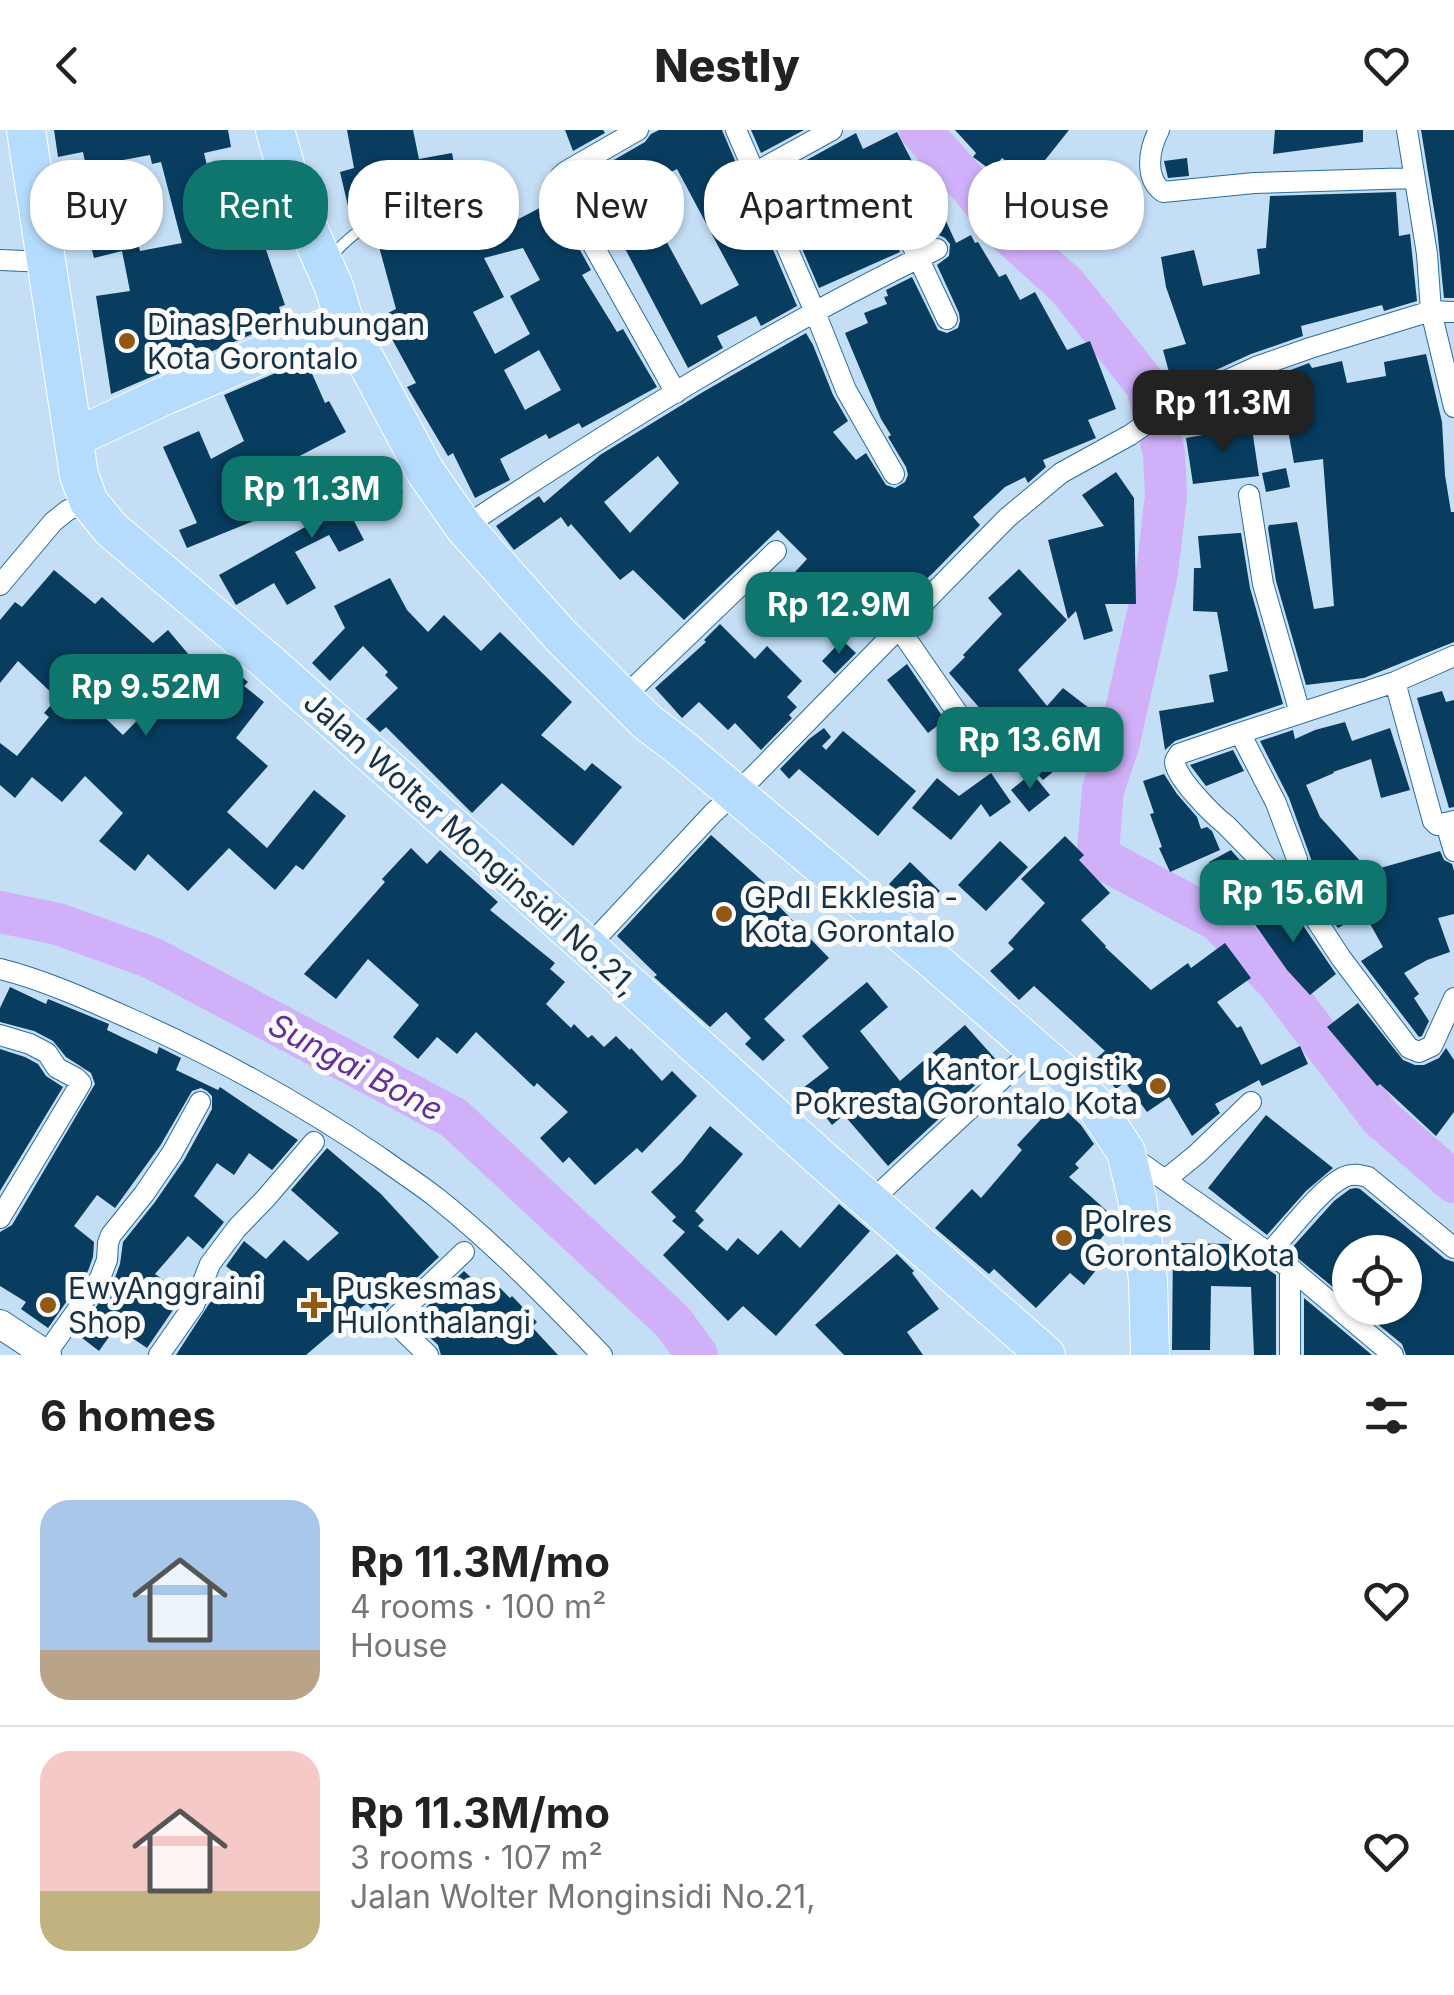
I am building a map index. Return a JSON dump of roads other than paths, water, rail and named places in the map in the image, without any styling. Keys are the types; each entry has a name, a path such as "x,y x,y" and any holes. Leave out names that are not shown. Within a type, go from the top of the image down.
{"highway":[{"name":"Jalan Wolter Monginsidi No.21,","path":"26,130 79,475 90,502 111,529 269,663 817,1156 1046,1355"},
{"path":"275,130 293,193 344,320 425,471 464,528 560,635 647,722 1035,1048 1095,1105 1126,1152 1137,1198 1148,1280 1150,1355"},
{"path":"74,438 344,320"}],"street":[{"path":"638,130 564,172 560,186 676,393"},
{"path":"736,130 750,160"},
{"path":"778,160 832,130"},
{"path":"1408,130 1428,254 1431,311 1454,406"},
{"path":"1149,133 1150,170 1157,188 1163,192 1254,183 1414,178"},
{"path":"789,250 846,390 894,474"},
{"path":"925,250 947,318"},
{"path":"464,528 602,436 784,328 928,254"},
{"path":"0,260 47,262"},
{"path":"588,947 712,813 1007,518 1061,474 1176,404 1256,367 1431,311 1454,312"},
{"path":"1250,495 1263,584 1300,713"},
{"path":"0,585 53,522 68,510 90,502"},
{"path":"623,698 776,550"},
{"path":"898,627 991,758 1003,755 1042,722"},
{"path":"1454,656 1395,682 1179,754 1175,759 1187,783 1211,814 1310,912 1409,1048 1419,1052 1432,1046 1454,998"},
{"path":"1395,682 1431,815 1436,824 1450,823 1454,851"},
{"path":"1240,733 1276,803 1296,858"},
{"path":"0,970 171,1037 336,1127 436,1196 499,1251 602,1355"},
{"path":"0,1035 47,1054 57,1068 81,1083 0,1218"},
{"path":"871,1201 1035,1048"},
{"path":"0,1324 46,1354 100,1278 111,1234 172,1153 200,1102"},
{"path":"1165,1180 1252,1102"},
{"path":"158,1355 194,1304 210,1264 236,1228 314,1142"},
{"path":"1126,1152 1290,1268 1393,1355"},
{"path":"1269,1253 1328,1188 1356,1174 1368,1177 1454,1248"},
{"path":"428,1355 397,1325 396,1317 464,1252"},
{"path":"1290,1268 1290,1355"}],"lane":[{"path":"324,265 348,236"}],"waterway":[{"path":"920,130 1005,230 1067,286 1147,386 1164,453 1166,496 1157,573 1118,746 1103,790 1098,851 1108,862 1219,921 1278,983 1380,1117 1454,1182"},
{"name":"Sungai Bone","path":"0,912 58,924 152,958 454,1118 673,1322 697,1355"}],"place":[{"name":"Dinas Perhubungan Kota Gorontalo","path":"127,341"},
{"name":"GPdI Ekklesia - Kota Gorontalo","path":"724,914"},
{"name":"Kantor Logistik Pokresta Gorontalo Kota","path":"1158,1086"},
{"name":"Polres Gorontalo Kota","path":"1064,1238"},
{"name":"EwyAnggraini Shop","path":"48,1305"},
{"name":"Puskesmas Hulonthalangi","path":"314,1305"}]}
